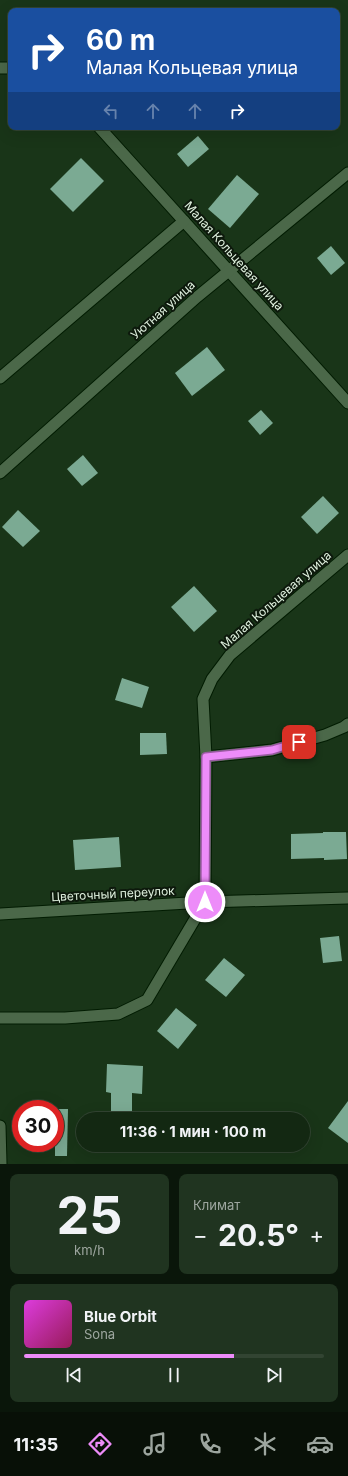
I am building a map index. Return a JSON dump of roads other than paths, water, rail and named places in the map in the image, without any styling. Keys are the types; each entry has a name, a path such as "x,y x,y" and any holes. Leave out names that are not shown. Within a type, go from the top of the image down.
{"street":[{"name":"Малая Кольцевая улица","path":"102,130 230,270 348,403"},
{"name":"Уютная улица","path":"0,473 197,297 348,173"},
{"path":"0,378 184,221"},
{"name":"Малая Кольцевая улица","path":"205,902 206,757 204,699 212,679 230,655 348,555"},
{"path":"206,757 272,750 326,735 348,724"},
{"name":"Цветочный переулок","path":"0,914 205,902 348,898"},
{"path":"0,1018 65,1018 118,1014 147,1000 205,902"},
{"path":"0,1126 1,1164"}]}
